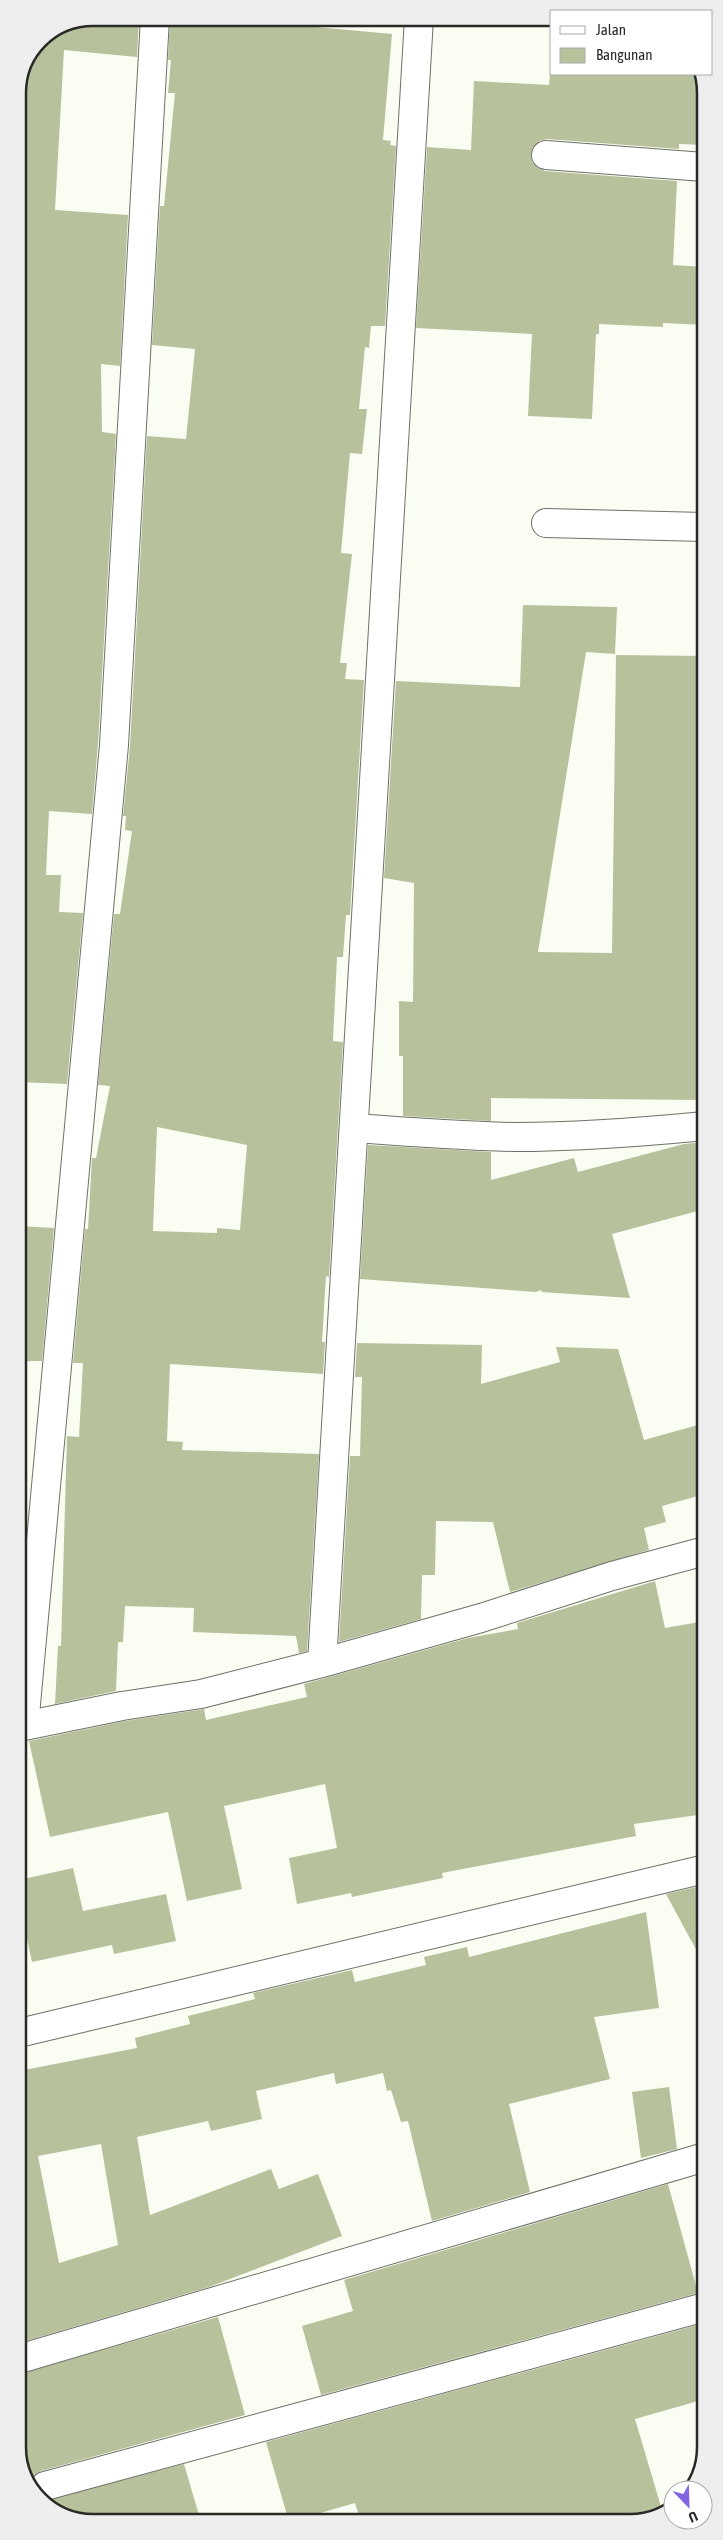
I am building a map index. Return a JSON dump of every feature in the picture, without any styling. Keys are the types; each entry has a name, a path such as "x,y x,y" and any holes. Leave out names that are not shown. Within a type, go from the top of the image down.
{"street":[{"path":"26,1673 114,746 154,26"},
{"path":"322,1663 419,26"},
{"path":"546,155 697,167"},
{"path":"546,523 697,526"},
{"path":"355,1128 443,1135 516,1137 655,1131 697,1127"},
{"path":"26,1725 122,1706 202,1694 322,1663 481,1618 612,1576 697,1553"},
{"path":"26,2031 697,1871"},
{"path":"26,2357 697,2159"},
{"path":"45,2486 697,2309"}],"building":[{"path":"93,26 139,26 137,57 64,50 55,210 128,215 120,366 101,364 102,432 116,434 98,744 92,814 49,811 46,875 61,875 59,912 83,913 67,1084 26,1082 26,93 31,68 46,46 56,38 68,31"},
{"path":"170,26 305,26 392,34 383,140 391,141 390,145 396,146 385,326 371,326 369,348 365,347 359,409 367,409 362,454 350,453 341,553 352,554 340,663 347,663 345,679 364,680 350,915 346,915 343,957 337,957 333,1041 343,1042 329,1277 326,1276 322,1342 325,1342 323,1374 170,1364 167,1441 183,1442 182,1450 319,1454 307,1651 299,1653 296,1636 193,1632 194,1608 125,1606 123,1642 118,1642 116,1691 55,1704 58,1646 61,1646 67,1436 79,1437 83,1363 73,1363 85,1229 88,1229 92,1158 96,1158 110,1086 98,1085 114,914 120,914 132,831 125,830 126,816 123,816 130,746 147,436 186,439 195,349 152,345 160,206 164,206 175,93 168,93 171,60 168,60","holes":["157,1127 247,1145 240,1230 217,1228 217,1233 153,1231"]},
{"path":"550,74 694,75 697,93 697,145 679,144 679,149 547,139 539,141 533,147 531,153 532,162 538,168 545,171 677,181 673,265 697,267 697,325 663,323 663,327 599,324 599,334 596,334 592,419 528,416 532,334 416,328 427,147 471,150 474,81 549,85"},
{"path":"523,605 617,607 615,654 586,652 538,952 612,953 616,655 697,656 697,1100 491,1098 491,1121 403,1116 403,1056 399,1056 399,1001 413,1002 414,883 384,878 396,681 520,687"},
{"path":"697,1143 697,1211 612,1234 630,1298 542,1292 541,1290 536,1292 360,1279 368,1145 491,1152 491,1180 574,1158 578,1172 684,1144"},
{"path":"26,1226 54,1228 42,1361 26,1361"},
{"path":"357,1343 482,1345 481,1384 560,1362 556,1347 618,1349 644,1440 697,1425 697,1496 662,1506 666,1522 644,1528 649,1550 510,1592 493,1522 436,1521 435,1575 422,1575 421,1619 339,1642 350,1456 360,1456 362,1377 355,1377"},
{"path":"655,1581 665,1628 697,1622 697,1815 634,1824 636,1836 442,1873 443,1878 352,1897 351,1893 297,1904 289,1858 337,1848 325,1784 224,1806 242,1889 187,1901 168,1812 50,1837 29,1741 125,1721 204,1709 206,1720 307,1697 304,1684 468,1638 518,1629 517,1623"},
{"path":"73,1868 83,1911 166,1894 176,1941 114,1954 112,1945 32,1962 26,1934 26,1878"},
{"path":"697,1887 697,1951 666,1894"},
{"path":"646,1912 659,2008 594,2017 610,2079 509,2104 530,2192 432,2221 408,2121 401,2122 391,2090 387,2091 383,2073 336,2084 334,2073 256,2091 262,2119 211,2131 208,2121 137,2137 150,2215 271,2169 279,2189 318,2174 342,2236 209,2287 26,2341 26,2070 137,2048 135,2038 190,2024 188,2016 255,1999 253,1993 352,1970 355,1982 426,1965 424,1957 467,1947 469,1957","holes":["101,2144 118,2245 59,2263 38,2156"]},
{"path":"669,2087 677,2149 641,2158 632,2092"},
{"path":"668,2184 697,2293 321,2395 302,2326 353,2311 344,2280"},
{"path":"218,2317 245,2415 41,2471 33,2476 26,2447 26,2372"},
{"path":"697,2325 697,2401 635,2419 661,2506 655,2509 630,2514 358,2514 355,2503 317,2514 287,2514 266,2442"},
{"path":"184,2464 199,2514 89,2514 68,2509 51,2499"}]}
